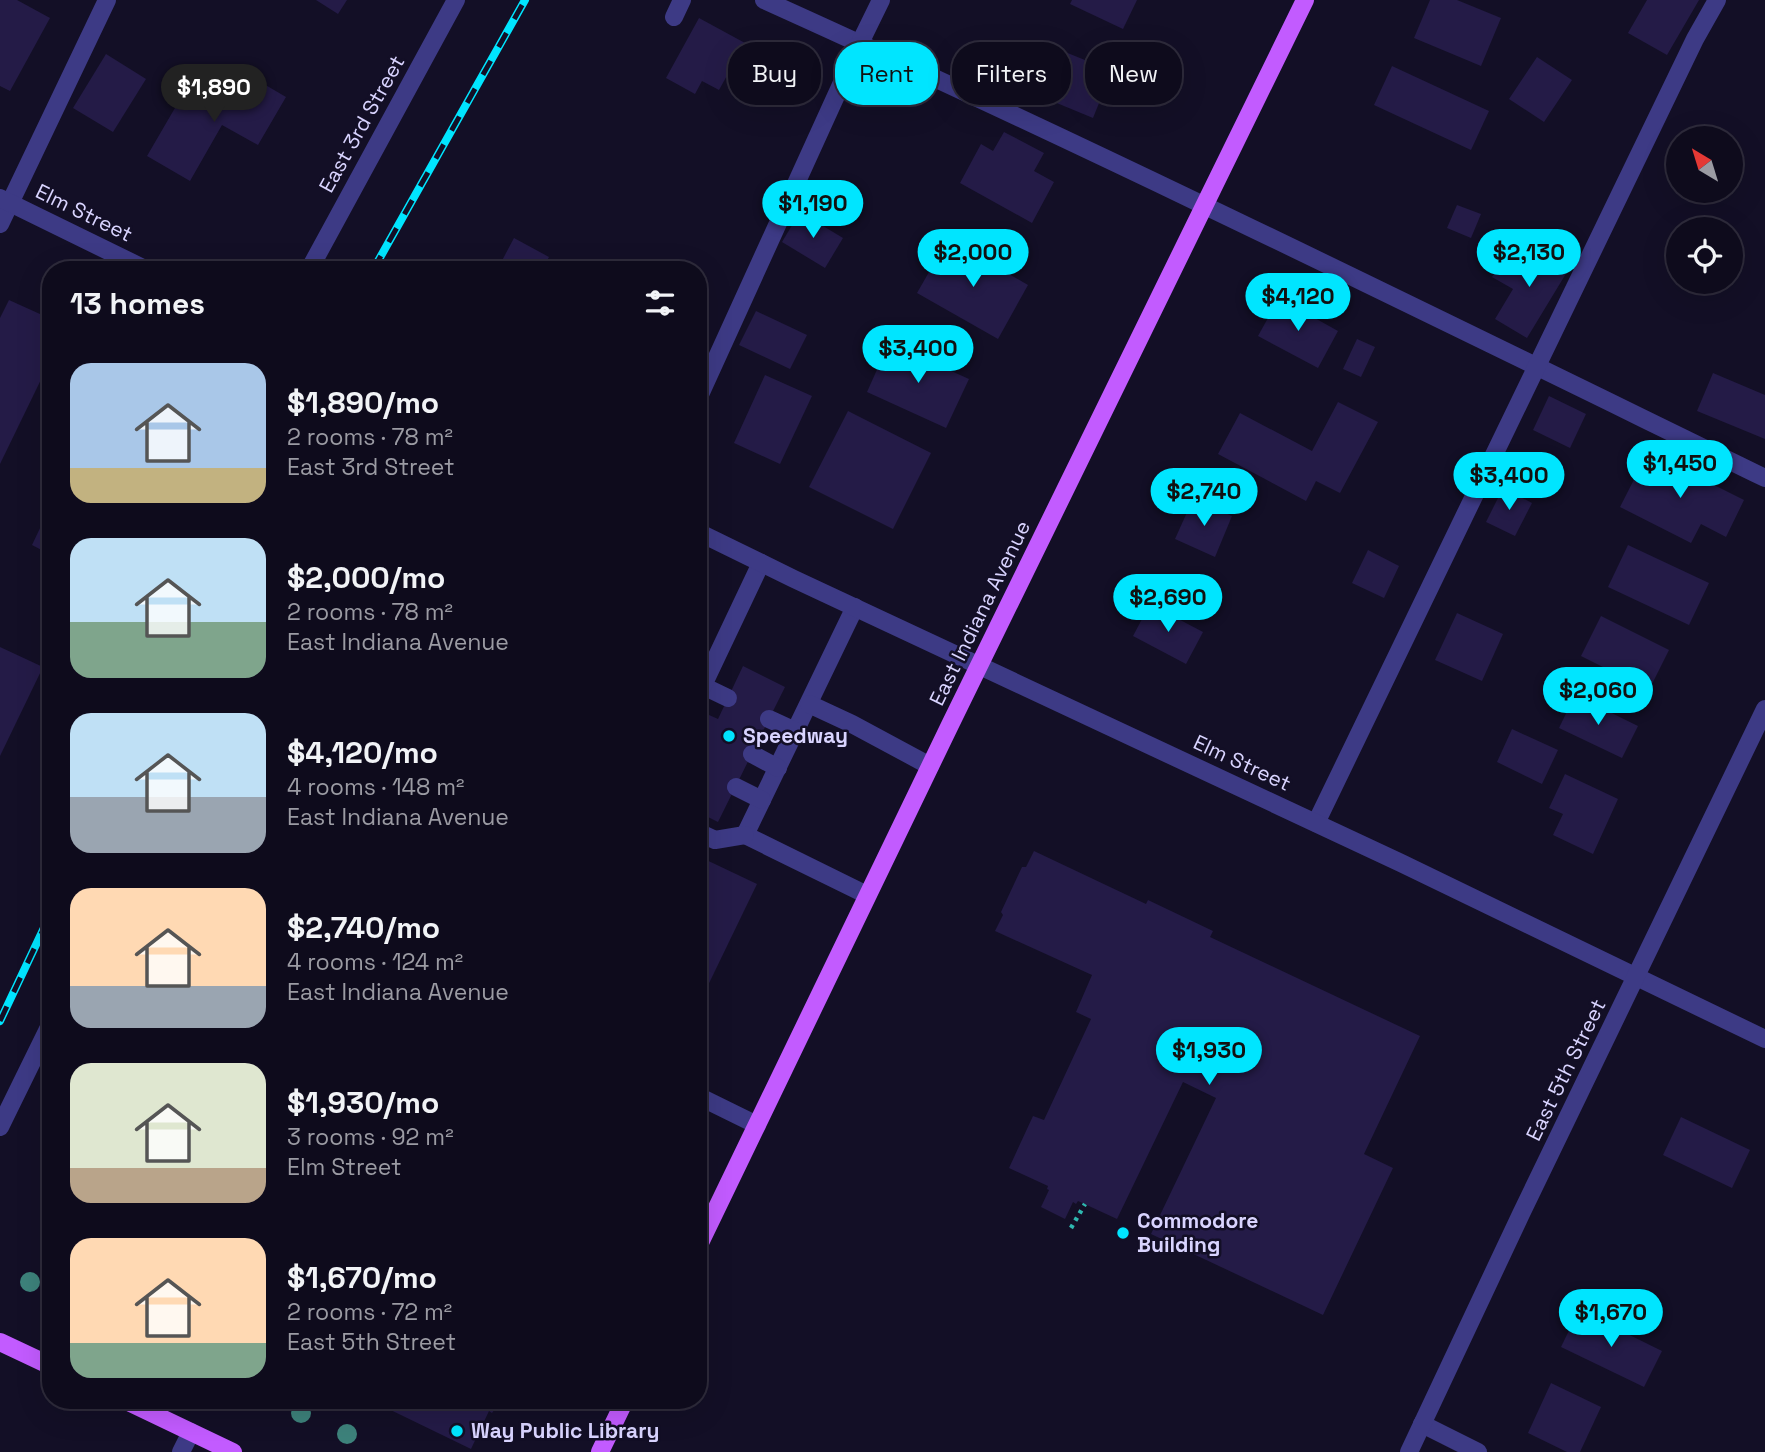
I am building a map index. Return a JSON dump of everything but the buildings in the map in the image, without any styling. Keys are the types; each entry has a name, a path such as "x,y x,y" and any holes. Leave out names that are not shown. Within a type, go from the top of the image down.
{"main road":[{"name":"East Indiana Avenue","path":"707,1228 1305,0"},
{"path":"0,1342 42,1362"},
{"path":"143,1409 233,1452"},
{"path":"600,1452 621,1409"}],"street":[{"path":"0,224 5,200 107,0"},
{"name":"East 3rd Street","path":"314,261 456,0"},
{"path":"674,17 682,0"},
{"path":"764,0 858,42"},
{"path":"860,42 881,0"},
{"path":"1316,823 1695,39 1717,0"},
{"path":"938,80 1765,478"},
{"path":"707,379 835,98"},
{"name":"Elm Street","path":"5,200 129,261"},
{"name":"Elm Street","path":"707,536 1316,823 1765,1039"},
{"path":"707,678 761,563"},
{"path":"745,835 855,607"},
{"path":"707,693 728,698"},
{"path":"808,704 852,724 930,766"},
{"name":"East 5th Street","path":"1409,1452 1765,709"},
{"path":"769,719 795,731"},
{"path":"752,754 778,768"},
{"path":"736,787 762,800"},
{"path":"707,836 715,840 745,835 867,895"},
{"path":"0,1126 42,1041"},
{"path":"707,1100 757,1125"},
{"path":"1422,1424 1478,1452"},
{"path":"181,1452 191,1432"}],"path":[{"path":"1071,1228 1085,1204"}],"railway":[{"path":"378,261 525,0"},
{"path":"0,1021 42,932"}],"place":[{"name":"Speedway","path":"729,736"},
{"name":"Commodore Building","path":"1123,1233"},
{"name":"Way Public Library","path":"457,1431"}]}
